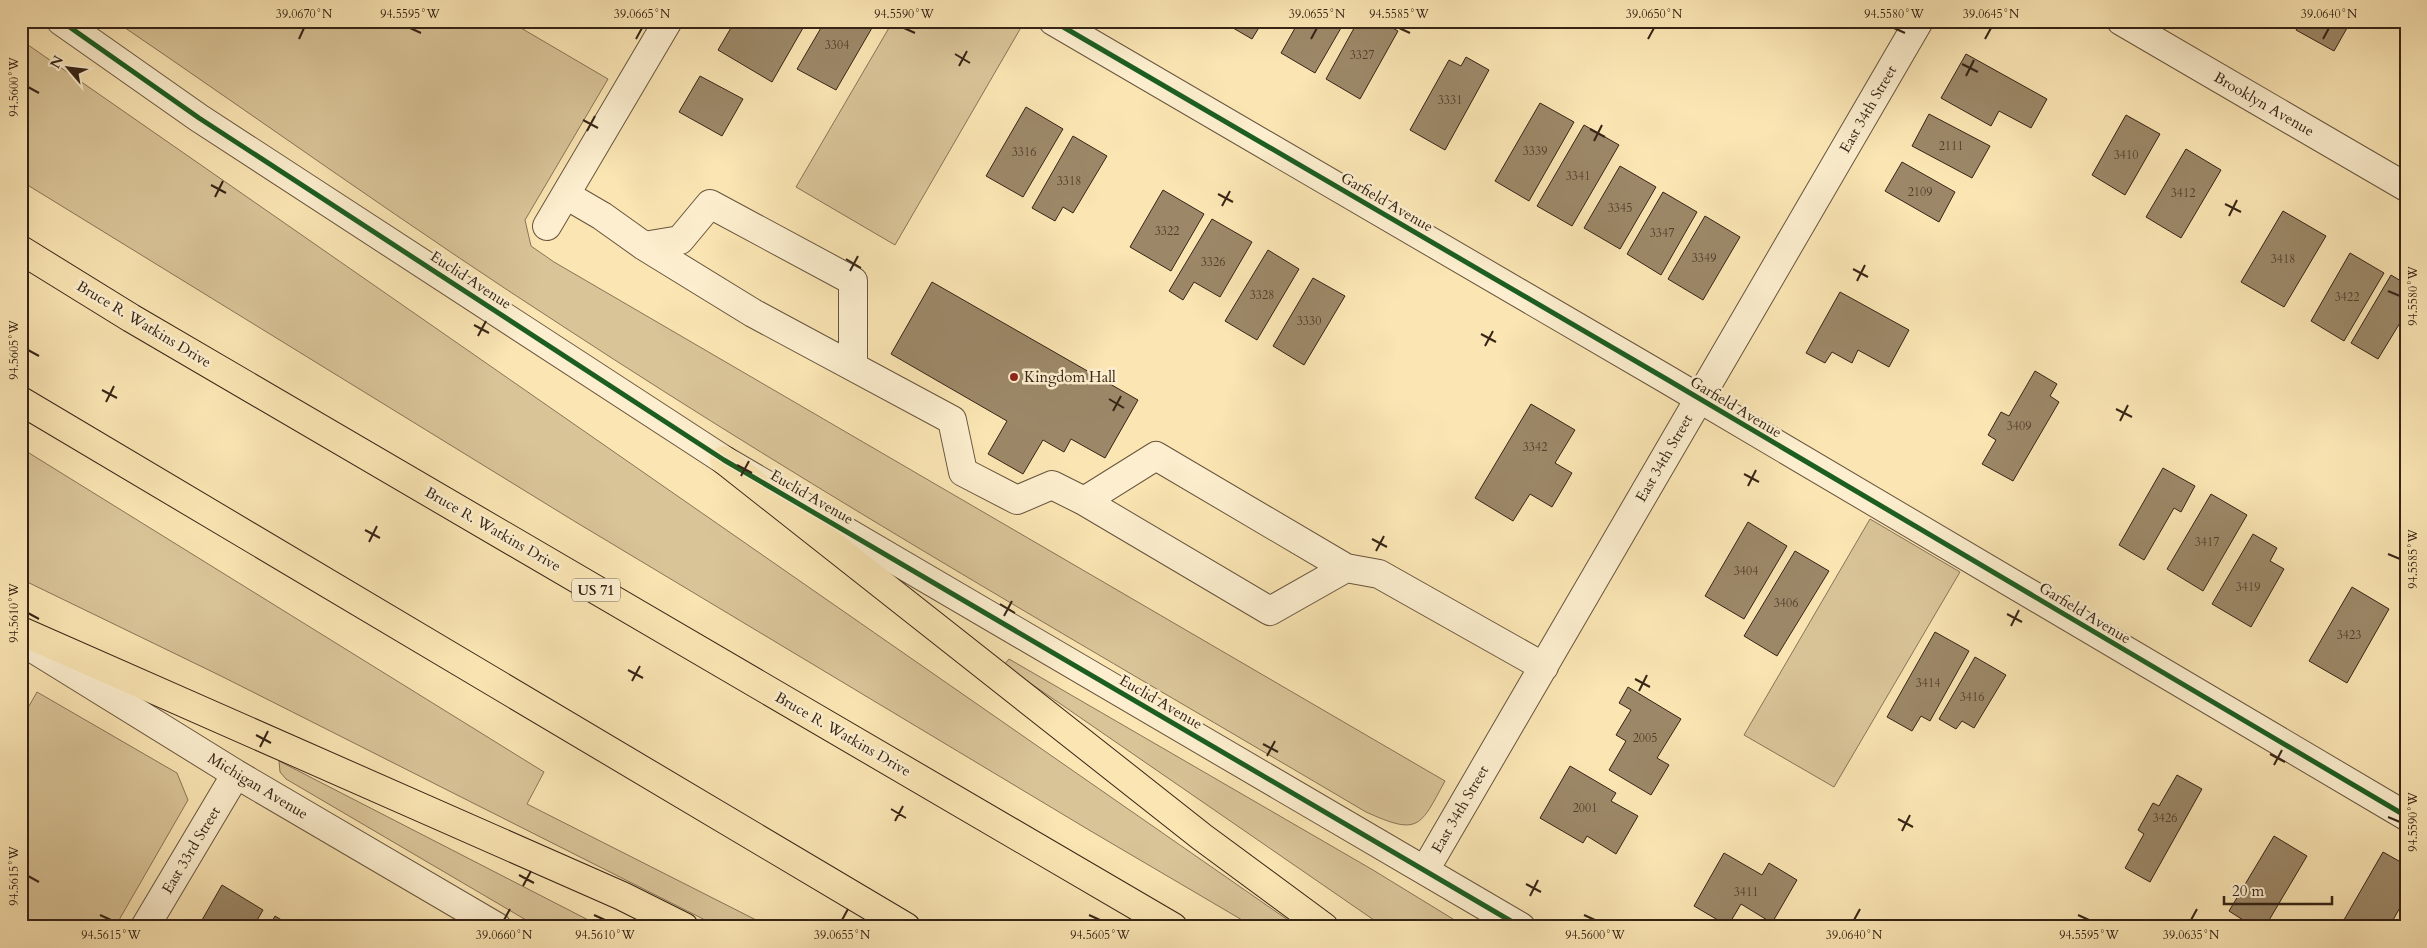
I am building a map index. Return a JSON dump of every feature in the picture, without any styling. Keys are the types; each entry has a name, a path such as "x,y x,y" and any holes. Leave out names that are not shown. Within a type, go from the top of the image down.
{"highway":[{"name":"Bruce R. Watkins Drive","path":"21,250 139,323 1174,927"},
{"path":"21,401 906,927"},
{"path":"724,460 1202,837 1324,927"},
{"path":"21,631 604,888 684,927"}],"street":[{"name":"Euclid Avenue","path":"62,21 199,118 724,460 1521,927"},
{"path":"547,226 668,21"},
{"name":"Garfield Avenue","path":"1053,21 2406,816"},
{"name":"East 34th Street","path":"1424,870 1919,21"},
{"name":"Brooklyn Avenue","path":"2121,21 2406,187"},
{"path":"566,195 602,216 644,246 753,313 853,365 952,420 963,472 1017,500 1052,485 1084,501 1270,611 1346,568"},
{"path":"644,246 680,240 710,204 853,281 853,365"},
{"path":"1084,501 1156,456 1346,568 1379,574 1544,667"},
{"name":"Michigan Avenue","path":"21,641 236,774 497,927"},
{"name":"East 33rd Street","path":"145,927 236,774"}],"shaded area":[{"path":"115,21 509,21 608,79 525,220 531,246 554,262 1445,781 1430,809 1416,823 1408,825 1397,824 1366,812 962,574 762,453 507,290"},
{"path":"893,21 1018,21 1023,24 895,245 796,187"},
{"path":"21,40 1298,927 1254,927 574,521 21,181"},
{"path":"21,448 544,772 527,804 770,927 719,927 221,676 21,579"},
{"path":"1870,519 1960,572 1834,787 1744,735"},
{"path":"1009,659 1373,870 1466,927 1384,927 1004,665"},
{"path":"37,692 177,773 188,800 115,927 21,927 21,720"},
{"path":"279,761 602,927 538,927 286,779 280,772"}],"building":[{"path":"735,21 807,21 772,82 718,50"},
{"path":"825,21 876,21 836,90 797,69"},
{"path":"1221,21 1263,21 1252,39"},
{"path":"1299,21 1345,21 1315,73 1281,53"},
{"path":"1358,21 1380,21 1398,31 1360,99 1326,79"},
{"path":"2301,21 2351,21 2334,51 2296,30"},
{"path":"1966,54 2047,99 2031,128 1999,111 1991,126 1941,98"},
{"path":"1466,57 1489,70 1445,150 1410,130 1449,60 1461,66"},
{"path":"700,76 743,99 722,136 679,112"},
{"path":"1540,103 1574,122 1529,201 1495,181"},
{"path":"1026,107 1063,129 1023,197 986,176"},
{"path":"1929,114 1990,146 1972,178 1912,146"},
{"path":"2126,115 2160,134 2125,195 2092,175"},
{"path":"1584,125 1619,145 1572,226 1537,206"},
{"path":"1073,136 1107,156 1073,213 1063,207 1055,221 1032,208"},
{"path":"2186,149 2221,170 2181,238 2146,217"},
{"path":"1902,162 1955,192 1939,222 1885,191"},
{"path":"1620,166 1656,187 1620,249 1584,228"},
{"path":"1163,190 1204,214 1171,271 1130,247"},
{"path":"1663,192 1697,212 1661,275 1627,254"},
{"path":"2283,211 2326,236 2284,307 2241,282"},
{"path":"1705,216 1740,237 1703,300 1668,279"},
{"path":"1212,219 1252,242 1220,297 1194,282 1183,300 1169,291"},
{"path":"1268,250 1299,269 1257,340 1225,321"},
{"path":"2350,253 2384,273 2344,341 2311,321"},
{"path":"2391,275 2406,284 2406,313 2378,359 2351,343"},
{"path":"1313,278 1345,296 1304,365 1273,346"},
{"name":"Kingdom Hall","path":"932,282 1138,400 1105,458 1071,439 1064,452 1043,440 1023,474 988,454 1007,421 891,354"},
{"path":"1840,292 1909,330 1889,367 1858,350 1852,363 1832,352 1825,363 1806,353"},
{"path":"2035,371 2057,384 2050,396 2059,402 2013,481 1982,464 1996,440 1988,435 2001,412 2009,416"},
{"path":"1531,404 1575,430 1555,463 1572,473 1552,507 1530,494 1513,521 1475,498"},
{"path":"2163,468 2195,486 2181,512 2174,508 2144,560 2119,545"},
{"path":"2211,494 2247,515 2203,591 2167,569"},
{"path":"1748,522 1787,546 1744,619 1705,596"},
{"path":"2253,534 2277,548 2270,561 2284,569 2251,627 2212,604"},
{"path":"1795,551 1829,571 1777,656 1744,636"},
{"path":"2352,587 2389,609 2347,683 2309,661"},
{"path":"1935,632 1969,651 1930,721 1921,716 1912,731 1887,717"},
{"path":"1975,657 2006,675 1974,728 1962,721 1956,729 1939,719"},
{"path":"1628,687 1681,719 1657,758 1669,765 1651,795 1609,770 1626,741 1616,735 1631,710 1619,703"},
{"path":"1570,766 1616,793 1611,801 1638,816 1616,854 1587,836 1583,843 1540,818"},
{"path":"2177,775 2202,789 2150,882 2125,868 2144,834 2138,830 2153,803 2159,806"},
{"path":"2274,836 2307,856 2265,927 2254,927 2229,911"},
{"path":"2383,852 2406,865 2406,897 2389,927 2345,927 2341,925"},
{"path":"1724,853 1762,875 1769,863 1797,880 1772,923 1741,904 1728,926 1694,906"},
{"path":"222,885 263,910 253,927 198,927"},
{"path":"275,916 293,927 269,927"}],"cycle path":[{"path":"61,21 199,118 724,460 1521,927"},
{"path":"1053,21 1668,380 2406,816"}],"place":[{"name":"Kingdom Hall","path":"1014,377"}]}
